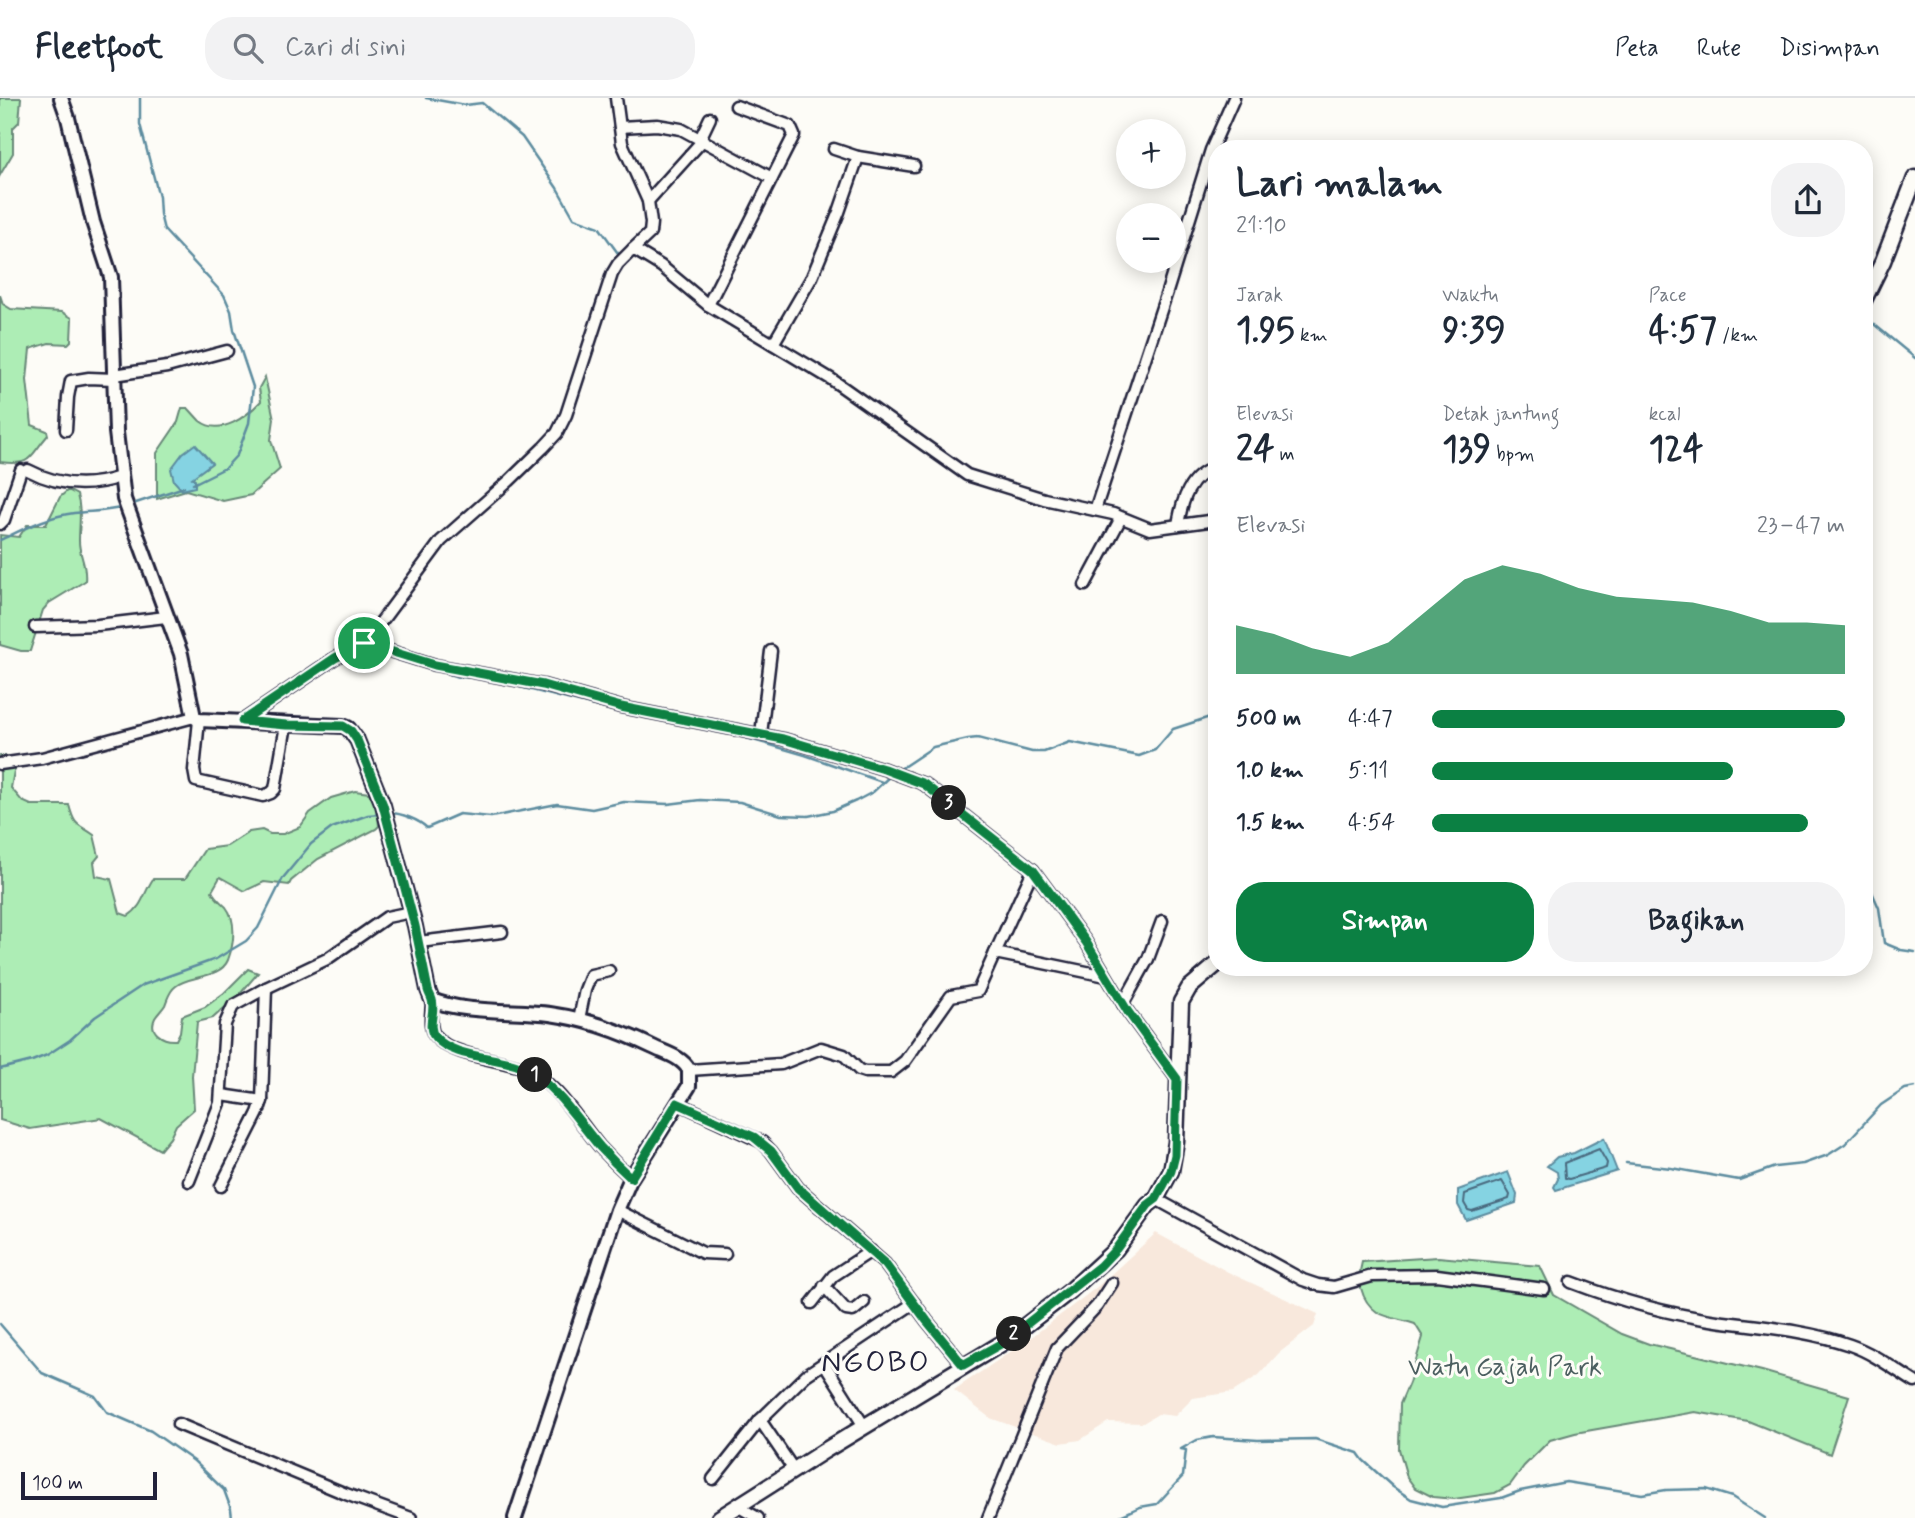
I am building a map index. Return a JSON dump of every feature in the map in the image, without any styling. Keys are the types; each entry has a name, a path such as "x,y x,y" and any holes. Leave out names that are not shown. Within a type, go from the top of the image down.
{"main road":[{"path":"1873,282 1915,178"},
{"path":"719,1518 1013,1335 1100,1266 1116,1249 1148,1205 1156,1199 1171,1171 1175,1155 1181,1002 1189,988 1208,972"}],"street":[{"path":"61,98 93,222 111,277 114,377 120,477 124,499 181,654 196,718 196,781 263,796 271,793 275,789 286,725"},
{"path":"242,721 335,658 364,643 441,541 509,481 557,433 566,415 609,284 620,261 650,233 648,201 626,155 616,98"},
{"path":"1215,140 1234,98"},
{"path":"708,305 794,135 793,128 736,106"},
{"path":"648,201 701,140 710,118"},
{"path":"620,127 671,127 772,178"},
{"path":"834,149 858,157 914,166"},
{"path":"773,344 812,276 839,212 858,157"},
{"path":"1095,510 1208,160"},
{"path":"633,249 661,266 708,305 831,379 967,475 1044,499 1121,517 1150,529 1208,521"},
{"path":"66,430 71,381 114,377 167,367 227,351"},
{"path":"0,524 24,470 48,480 85,486 120,477"},
{"path":"1178,525 1184,495 1202,473 1208,470"},
{"path":"1085,586 1121,517"},
{"path":"35,627 98,625 166,617"},
{"path":"364,643 435,665 543,685 621,707 761,734 914,779 1033,870 1086,942 1123,1004 1177,1079"},
{"path":"761,734 771,651"},
{"path":"0,764 41,758 196,718 348,728 357,740 383,805 419,942 432,1000 431,1028 436,1038 466,1053 524,1068 544,1082 561,1098 601,1149 631,1178"},
{"path":"689,1070 782,1064 821,1048 844,1055 859,1070 891,1072 905,1061 951,996 978,991 1033,870"},
{"path":"189,1181 222,1095 225,1024 233,1006 327,959 387,917 411,912"},
{"path":"1123,1004 1149,959 1162,921"},
{"path":"419,942 502,932"},
{"path":"995,953 1106,976"},
{"path":"579,1019 591,975 609,971"},
{"path":"222,1186 262,1101 266,988"},
{"path":"432,1000 453,1007 579,1019 634,1038 679,1059 689,1070 689,1086 631,1178 617,1210 515,1518"},
{"path":"222,1095 262,1101"},
{"path":"677,1103 762,1142 798,1188 885,1264 963,1365"},
{"path":"1156,1199 1303,1280 1318,1285 1344,1286 1372,1276 1437,1275 1544,1289"},
{"path":"617,1210 704,1253 725,1254"},
{"path":"812,1303 833,1276 871,1251"},
{"path":"1571,1282 1634,1303 1714,1320 1793,1330 1849,1345 1866,1352 1915,1382"},
{"path":"988,1518 1057,1348 1097,1307 1112,1283"},
{"path":"824,1286 846,1310 853,1311 864,1302"},
{"path":"713,1479 760,1420 799,1381 914,1303"},
{"path":"824,1363 864,1426"},
{"path":"760,1420 794,1470"},
{"path":"177,1424 411,1518"},
{"path":"737,1506 758,1518"}],"shaded area":[{"path":"1156,1233 1228,1272 1318,1314 1314,1326 1279,1353 1259,1375 1233,1392 1193,1398 1175,1416 1158,1414 1143,1423 1108,1422 1080,1440 1061,1443 990,1418 954,1390 1025,1342 1097,1287"}],"green space":[{"path":"0,98 21,98 19,122 13,128 13,153 0,175"},
{"path":"0,295 3,304 11,309 62,312 72,318 71,341 68,344 49,343 30,349 27,380 32,425 47,431 48,435 29,459 19,463 0,462"},
{"path":"265,377 274,419 271,440 280,469 251,495 223,501 186,490 157,499 157,453 178,422 182,408 188,408 200,421 208,425 225,426 249,413 261,401 259,388"},
{"path":"68,490 77,495 79,501 79,546 85,581 49,603 43,610 30,651 0,645 0,535 19,537 27,525 46,525 60,497"},
{"path":"0,756 21,757 14,771 11,788 22,801 31,805 69,805 75,821 94,835 99,856 94,862 96,876 111,879 120,913 128,916 140,904 153,879 185,879 205,849 227,846 249,832 262,830 270,834 283,834 300,827 310,813 331,798 355,791 369,793 377,807 379,826 376,829 318,859 289,885 264,882 245,891 220,877 212,891 232,919 233,940 228,960 218,971 174,988 155,1018 155,1031 162,1037 176,1040 182,1016 205,1007 248,969 258,973 240,994 213,1018 197,1022 192,1076 194,1109 176,1125 160,1150 101,1118 30,1129 0,1120"},
{"name":"Watu Gajah Park","path":"1438,1257 1540,1266 1554,1295 1622,1334 1649,1344 1762,1371 1849,1396 1830,1454 1748,1421 1695,1412 1575,1433 1550,1440 1524,1466 1510,1485 1495,1493 1454,1499 1433,1497 1415,1488 1407,1477 1399,1449 1400,1404 1423,1337 1415,1324 1385,1316 1371,1307 1361,1289 1361,1269 1362,1262"}],"water":[{"path":"195,444 212,463 192,478 195,480 195,487 182,490 174,481 171,469 183,453"},
{"path":"1604,1138 1617,1171 1556,1190 1554,1187 1558,1179 1557,1172 1547,1166 1557,1157 1574,1153"},
{"path":"1508,1172 1517,1195 1516,1203 1466,1220 1458,1205 1458,1190"}],"waterway":[{"path":"140,98 140,124 159,197 164,230 224,295 253,387 249,423 237,455 225,468 193,484"},
{"path":"426,98 465,105 482,103 522,137 574,218 599,227 620,256"},
{"path":"608,300 620,267"},
{"path":"1873,323 1915,358"},
{"path":"563,432 574,409 598,333"},
{"path":"130,505 184,487"},
{"path":"0,540 55,517 124,507"},
{"path":"441,548 452,538"},
{"path":"376,638 388,621"},
{"path":"354,653 365,650 388,655"},
{"path":"431,668 458,677 482,678 622,713 684,724"},
{"path":"897,771 933,747 978,738 1032,752 1044,752 1070,742 1139,756 1155,750 1173,729 1208,718"},
{"path":"722,731 805,755 882,782"},
{"path":"390,813 410,818 427,828 459,814 491,817 557,804 592,809 624,802 668,804 700,800 740,802 781,815 808,816 833,811 856,801 873,792 891,775"},
{"path":"0,1069 47,1055 70,1040 95,1017 143,985 216,959 246,941 258,928 283,878 311,844 332,828 368,815 380,814"},
{"path":"1873,894 1879,908 1884,943 1915,952"},
{"path":"1626,1163 1739,1180 1775,1167 1803,1164 1828,1155 1845,1144 1881,1105 1905,1089 1915,1087"},
{"path":"0,1324 42,1373 95,1396 107,1412 151,1431 194,1461 224,1490 232,1518"},
{"path":"1116,1518 1140,1507 1157,1504 1183,1476 1186,1450 1181,1449 1197,1440 1213,1437 1258,1440 1315,1439 1358,1453 1393,1487 1411,1499 1442,1507 1501,1498 1520,1491 1566,1482 1642,1494 1666,1490 1706,1489 1732,1497 1765,1518"}],"district":[{"name":"NGOBO","path":"876,1361"}],"route":[{"path":"364,643 435,665 543,685 621,707 783,739 884,769 924,784 1033,870 1086,942 1128,1012 1177,1079 1175,1155 1171,1171 1156,1199 1148,1205 1100,1266 1004,1342 963,1365 885,1264 798,1188 771,1151 754,1137 677,1103 631,1178 601,1149 561,1098 544,1082 524,1068 466,1053 439,1040 433,1034 432,1000 383,805 351,731 343,726 242,721 335,658 364,643"}]}
